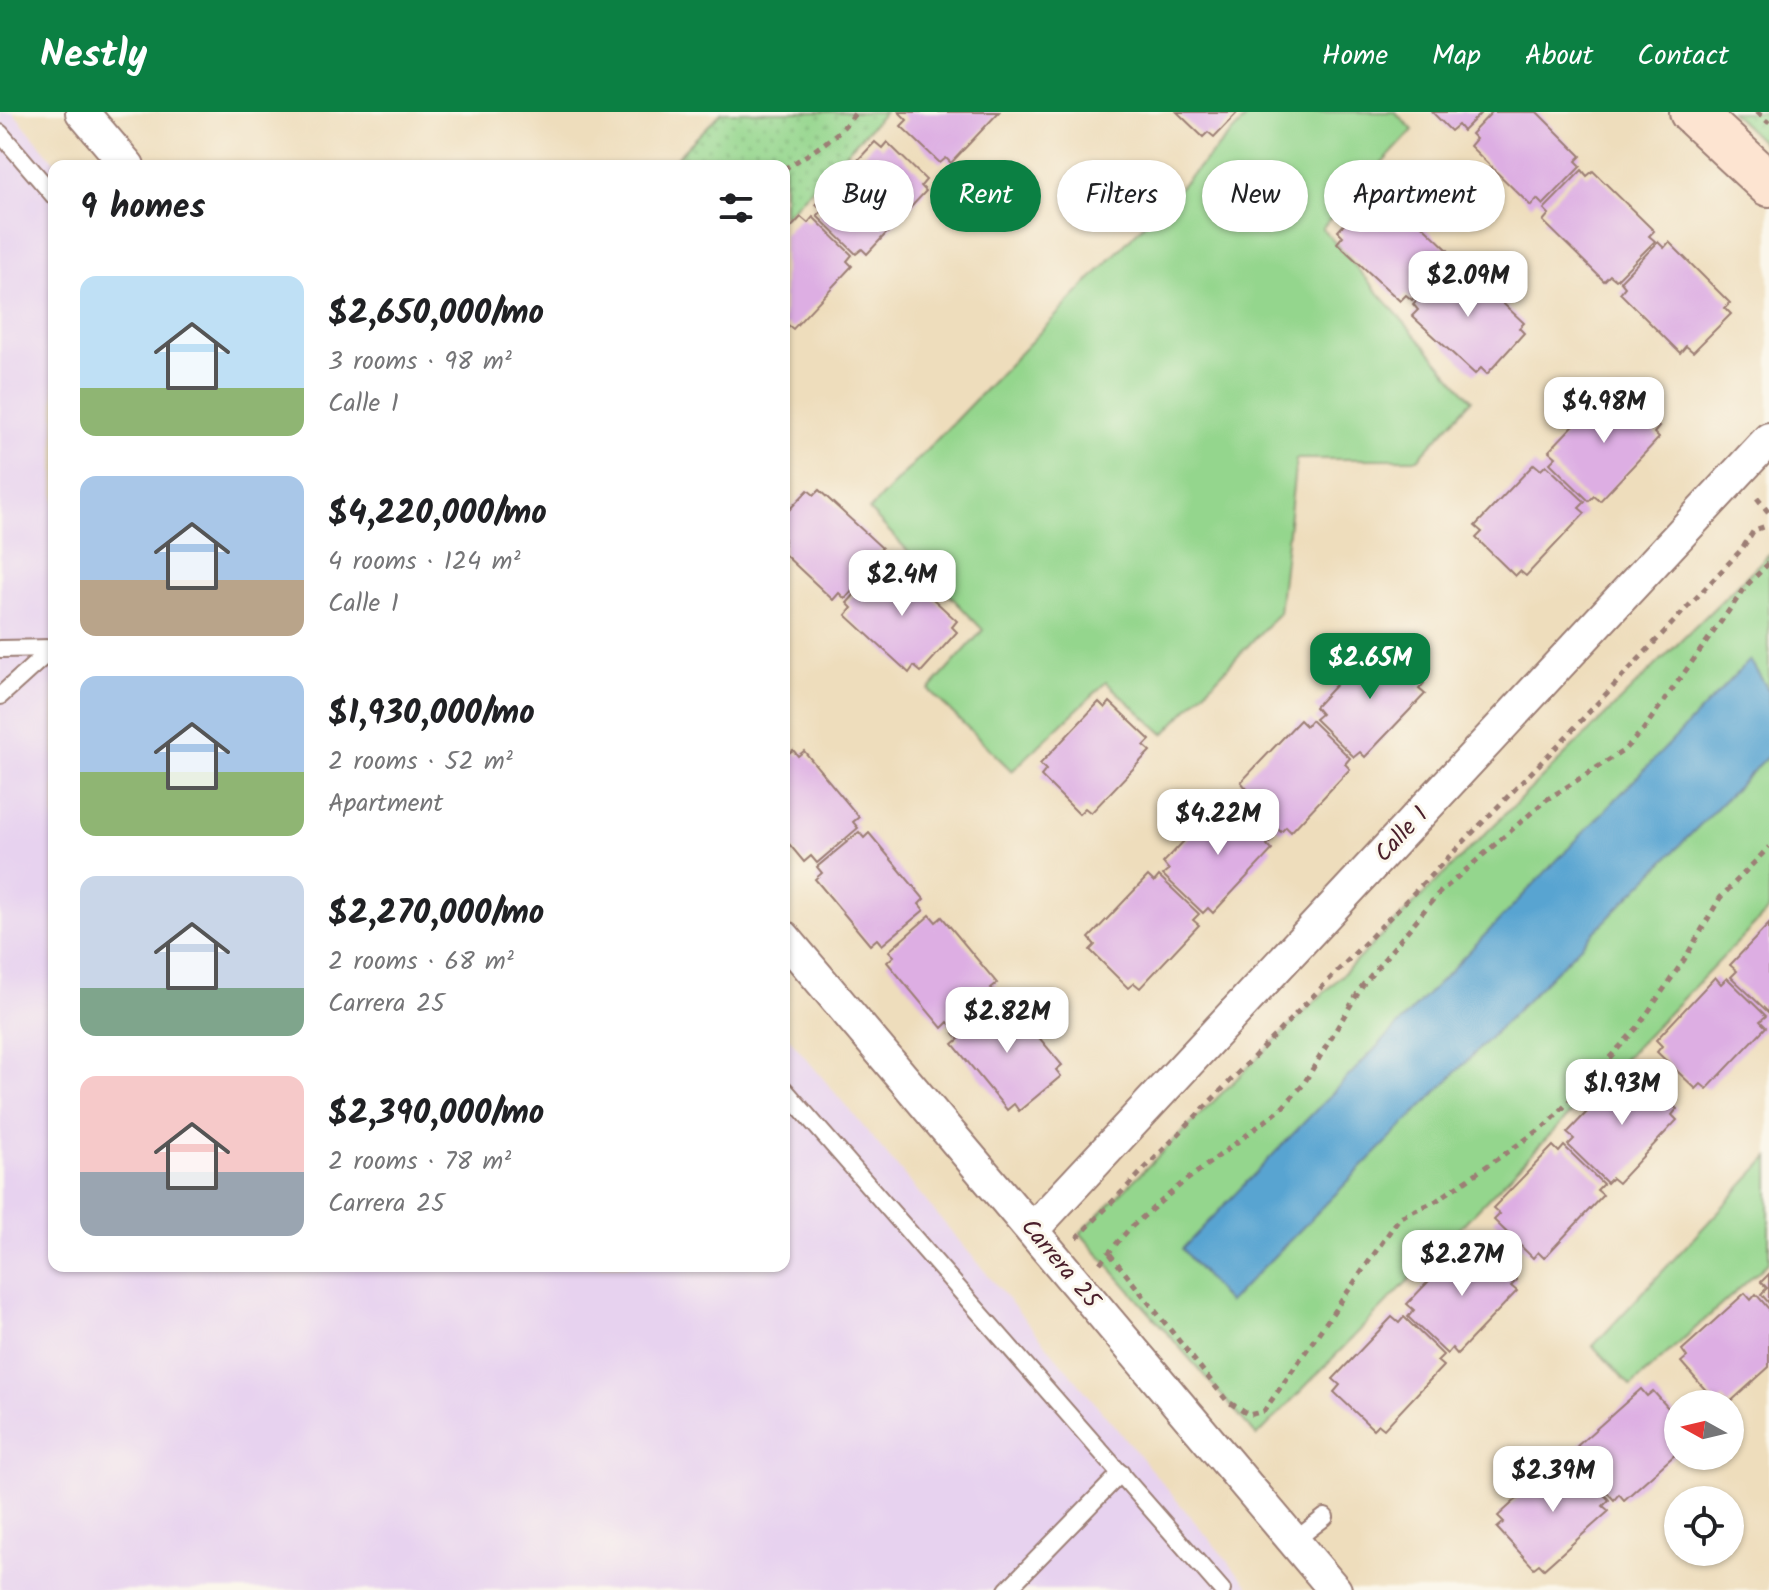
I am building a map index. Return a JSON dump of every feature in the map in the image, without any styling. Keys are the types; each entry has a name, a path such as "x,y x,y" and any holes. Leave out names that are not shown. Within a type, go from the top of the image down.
{"street":[{"path":"83,112 123,160"},
{"path":"1692,112 1769,184"},
{"name":"Calle 1","path":"1033,1229 1769,439"},
{"name":"Carrera 25","path":"790,944 1335,1590"}],"lane":[{"path":"0,133 48,189"},
{"path":"0,649 48,648"},
{"path":"0,696 48,653"},
{"path":"790,1096 1222,1590"},
{"path":"1007,1590 1121,1473"},
{"path":"1294,1541 1325,1517"}],"path":[{"path":"790,165 825,144 848,124 856,112"},
{"path":"1757,112 1769,123"},
{"path":"1077,1245 1077,1237 1561,742 1742,549 1754,530 1769,525"},
{"path":"1090,1264 1099,1264 1129,1229 1180,1185 1280,1110 1303,1085 1362,986 1437,895 1546,800 1623,751 1643,730 1748,584 1769,563"},
{"path":"1110,1254 1227,1401 1249,1415 1264,1411 1400,1217 1436,1201 1548,1124 1637,1028 1684,960 1720,898 1769,847"}],"shaded area":[{"path":"0,112 13,112 53,160 48,160 48,1272 790,1272 790,1039 1252,1590 0,1590"}],"green space":[{"path":"722,112 885,112 839,160 814,160 814,186 790,211 790,160 674,160"},
{"path":"1252,112 1395,112 1413,130 1385,160 1324,160 1322,228 1472,400 1418,459 1296,459 1279,613 1164,734 1106,682 1012,771 929,690 983,630 869,510 1137,232 1186,232 1186,181 1202,164 1202,232 1308,232 1308,160 1206,160"},
{"path":"1731,112 1769,112 1769,149"},
{"path":"1769,554 1769,910 1257,1436 1080,1233"},
{"path":"1769,1157 1769,1262 1631,1386 1593,1346"}],"water":[{"path":"1750,660 1769,691 1769,755 1228,1303 1182,1249"}],"building":[{"path":"899,112 999,112 954,160 937,160 901,126 907,120"},
{"path":"1177,112 1238,112 1214,137 1208,132 1203,137"},
{"path":"1432,112 1482,112 1463,131 1458,125 1451,131"},
{"path":"1492,112 1537,112 1581,156 1576,161 1581,166 1543,205 1537,199 1531,206 1505,180 1505,160 1484,160 1470,146 1476,139 1471,134"},
{"path":"875,142 882,148 887,142 905,160 858,160"},
{"path":"914,168 926,180 921,186 926,191 914,204"},
{"path":"1582,170 1587,176 1593,171 1654,231 1649,236 1655,241 1616,280 1610,275 1604,281 1543,221 1549,214 1544,209"},
{"path":"801,217 808,223 813,217 814,232 828,232 852,255 847,261 852,266 793,329 790,326 790,229"},
{"path":"833,232 888,232 867,254 862,249 856,254"},
{"path":"1339,232 1429,232 1448,250 1443,255 1449,260 1412,300 1406,295 1400,301 1337,243 1343,236"},
{"path":"1658,242 1664,248 1669,242 1730,303 1725,308 1731,314 1693,352 1686,346 1680,353 1620,293 1625,287 1620,281"},
{"path":"1450,264 1456,270 1461,264 1524,323 1519,328 1524,333 1487,374 1481,368 1475,374 1412,316 1418,310 1413,304"},
{"path":"1608,389 1614,395 1619,389 1659,427 1654,433 1659,438 1600,501 1594,496 1589,501 1550,463 1556,457 1549,451"},
{"path":"1534,464 1541,470 1546,465 1585,502 1579,508 1585,513 1526,576 1520,571 1515,576 1476,538 1482,532 1475,526"},
{"path":"808,490 814,495 819,490 882,548 877,554 882,559 845,599 839,593 833,600 790,560 790,509"},
{"path":"883,563 889,569 894,563 957,621 952,627 957,632 921,672 914,666 909,673 846,615 852,608 847,603"},
{"path":"1373,645 1380,651 1385,645 1424,683 1419,689 1425,694 1365,757 1360,752 1354,757 1315,719 1321,714 1315,707"},
{"path":"1099,702 1105,708 1110,702 1150,740 1144,746 1150,751 1091,813 1085,808 1079,814 1041,776 1046,770 1040,764"},
{"path":"1300,720 1306,726 1311,720 1350,758 1345,764 1350,769 1291,832 1286,827 1281,832 1241,794 1247,789 1241,782"},
{"path":"793,750 798,756 804,751 859,817 853,822 858,828 817,863 811,856 804,862 790,845 790,752"},
{"path":"1222,801 1228,807 1233,802 1273,839 1267,845 1272,850 1213,913 1208,908 1203,913 1163,875 1169,870 1163,863"},
{"path":"859,832 864,838 869,833 924,899 919,904 924,910 882,945 877,939 870,945 815,879 822,873 817,867"},
{"path":"1148,876 1154,882 1159,876 1199,914 1193,920 1199,925 1140,988 1134,983 1128,988 1090,950 1095,945 1089,938"},
{"path":"930,915 936,922 942,917 997,983 991,988 996,993 954,1028 948,1022 942,1028 887,962 894,956 889,951"},
{"path":"1769,924 1769,1013 1731,977 1737,971 1730,965"},
{"path":"1715,977 1721,984 1727,978 1766,1016 1760,1021 1766,1027 1707,1089 1701,1084 1696,1089 1657,1052 1662,1046 1656,1040"},
{"path":"996,998 1001,1003 1007,999 1062,1065 1056,1070 1061,1076 1019,1111 1014,1104 1007,1110 953,1044 959,1039 954,1033"},
{"path":"1626,1071 1633,1077 1638,1071 1677,1109 1672,1115 1677,1120 1618,1183 1612,1178 1607,1183 1568,1145 1574,1139 1567,1133"},
{"path":"1553,1146 1559,1152 1564,1146 1603,1184 1597,1190 1603,1195 1544,1258 1538,1252 1533,1258 1494,1220 1500,1214 1493,1208"},
{"path":"1466,1242 1472,1248 1477,1242 1517,1280 1511,1286 1517,1291 1457,1354 1452,1348 1447,1354 1408,1317 1414,1310 1407,1304"},
{"path":"1769,1274 1769,1303 1761,1294 1767,1288 1761,1282"},
{"path":"1745,1293 1751,1300 1756,1294 1769,1309 1769,1367 1744,1390 1706,1390 1681,1362 1687,1357 1682,1350"},
{"path":"1392,1317 1399,1323 1404,1317 1443,1355 1437,1361 1443,1366 1384,1429 1378,1424 1373,1429 1334,1392 1340,1385 1333,1379"},
{"path":"1641,1389 1647,1396 1653,1391 1664,1403 1664,1464 1624,1500 1619,1494 1614,1500 1577,1459 1584,1453 1577,1446"},
{"path":"1562,1458 1568,1465 1573,1460 1609,1500 1603,1506 1609,1511 1544,1569 1539,1564 1534,1568 1497,1528 1504,1522 1498,1516"}]}
